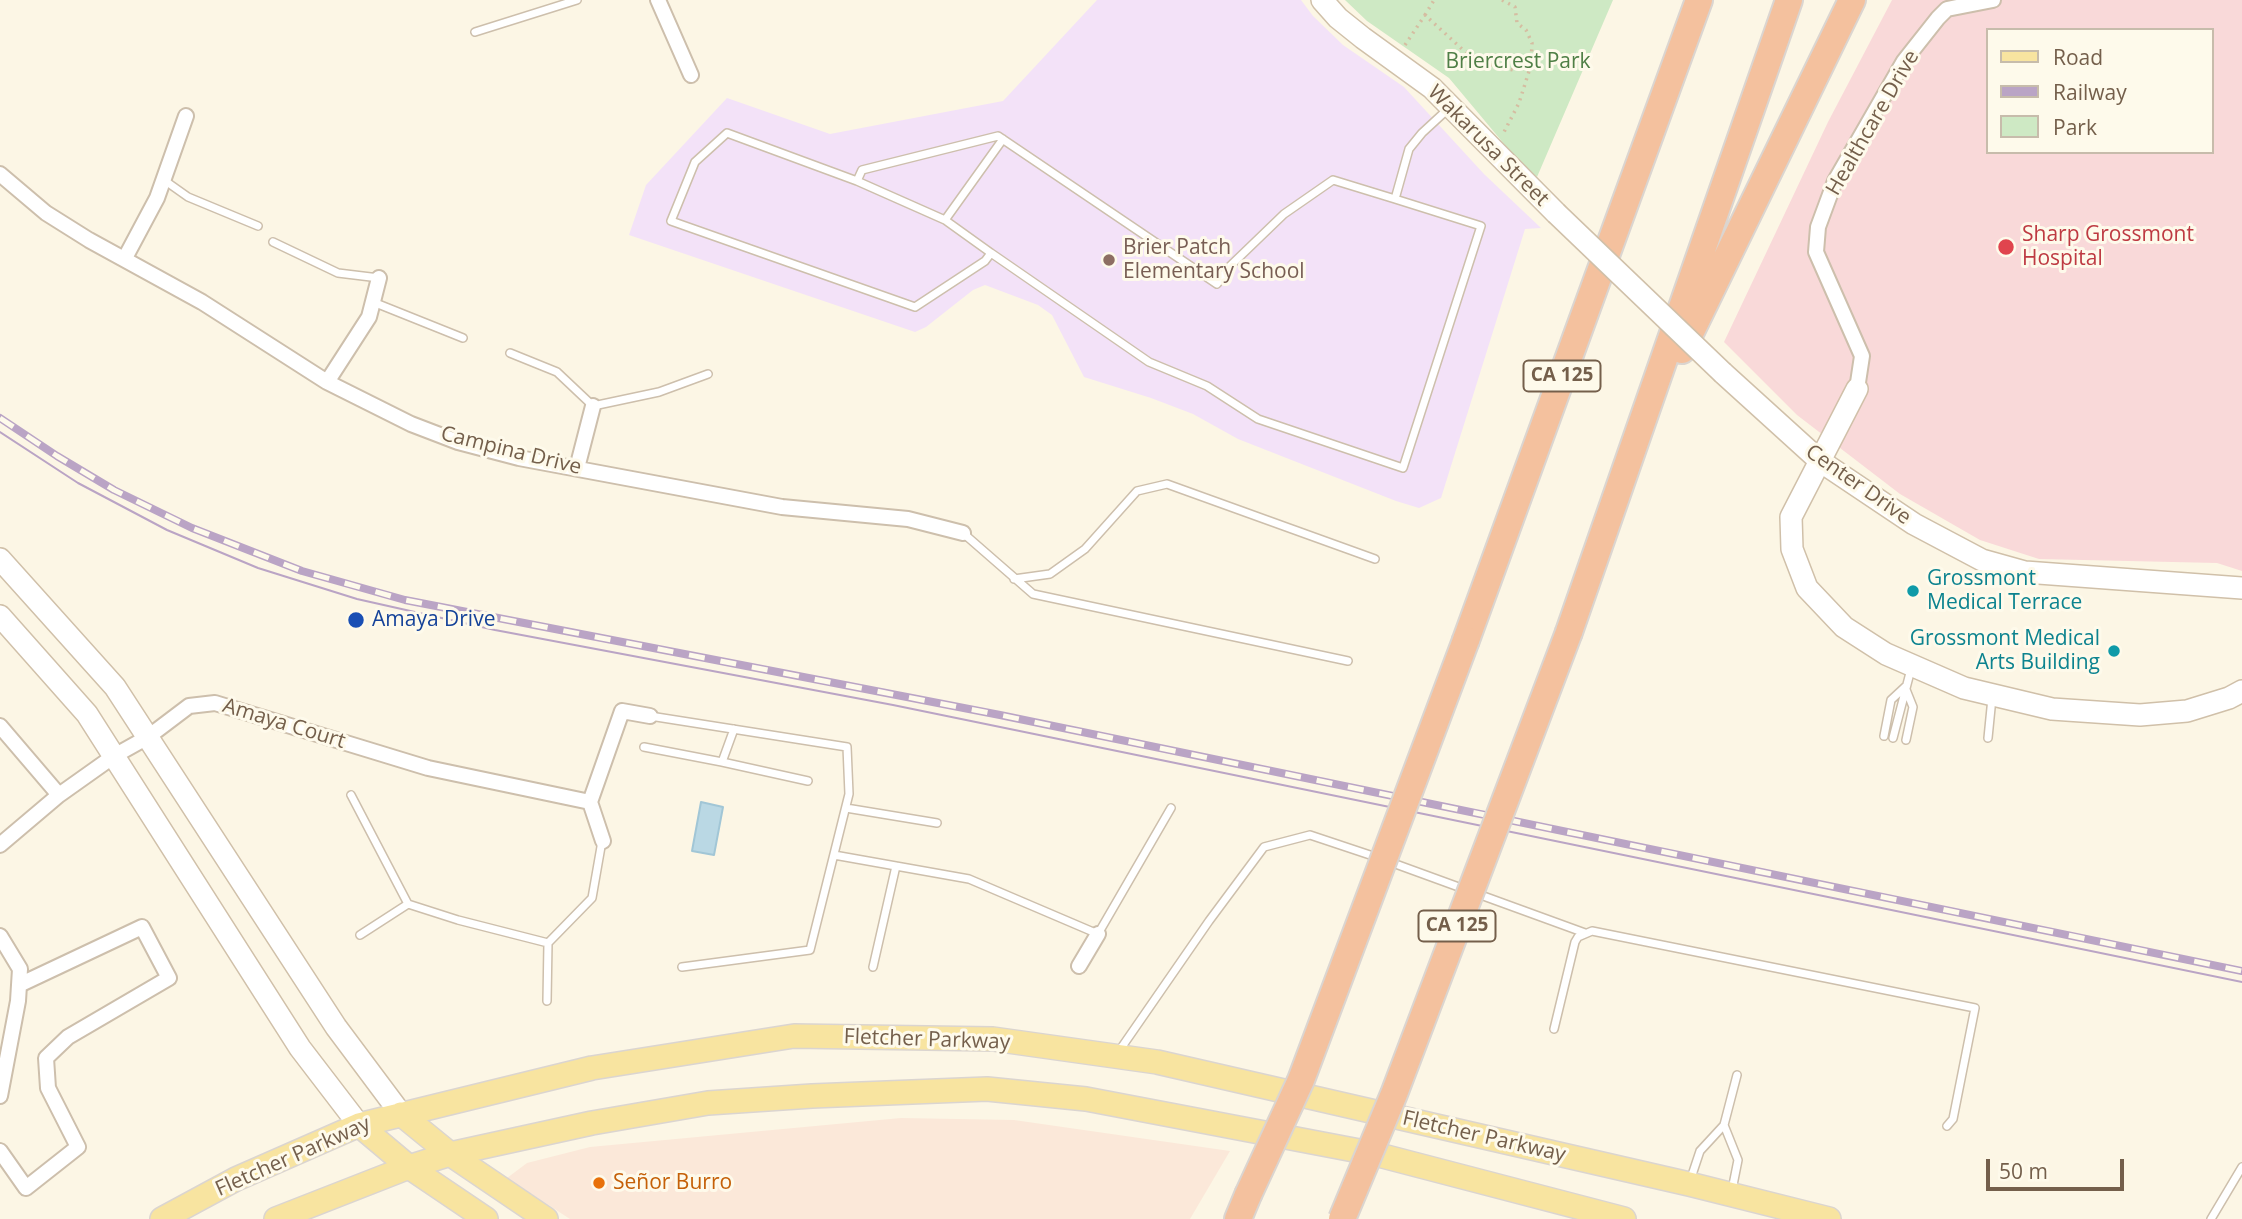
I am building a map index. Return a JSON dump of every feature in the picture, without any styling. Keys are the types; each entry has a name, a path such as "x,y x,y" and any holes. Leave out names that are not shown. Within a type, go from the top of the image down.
{"highway":[{"path":"1657,112 1686,0"},
{"name":"CA 125","path":"1239,1210 1301,1080 1466,640 1699,0"},
{"name":"CA 125","path":"1342,1219 1394,1094 1569,632 1788,0"},
{"path":"1632,452 1852,0"}],"main road":[{"name":"Fletcher Parkway","path":"162,1219 236,1179 359,1125 592,1068 794,1036 993,1039 1157,1062 1689,1184 1829,1219"},
{"name":"Fletcher Parkway","path":"276,1219 409,1167 450,1154 592,1123 708,1103 987,1089 1086,1099 1374,1154 1624,1219"},
{"path":"401,1114 450,1154 546,1219"},
{"path":"359,1125 409,1167 486,1219"}],"street":[{"path":"658,0 691,75"},
{"name":"Wakarusa Street","path":"1322,0 1338,18 1432,88 1556,213"},
{"name":"Healthcare Drive","path":"1993,0 1945,5 1904,61 1835,181 1818,227 1816,252 1862,356 1857,389 1791,517 1792,550 1807,588 1844,627 1886,654 1964,688 2052,709 2140,715 2186,711 2229,698 2242,691"},
{"path":"125,258 157,198 186,116"},
{"name":"Campina Drive","path":"0,174 46,213 89,240 202,302 327,382 399,419 458,442 519,458 782,507 908,519 962,533"},
{"name":"Center Drive","path":"1556,213 1723,373 1821,461 1914,524 1982,560 2025,572 2242,588"},
{"path":"327,382 369,317 379,278"},
{"path":"577,468 593,406"},
{"path":"0,559 114,687 336,1027 401,1114"},
{"path":"0,616 87,714 300,1048 359,1125"},
{"name":"Amaya Court","path":"0,845 59,795 114,756 148,737 189,706 215,703 428,768 590,802"},
{"path":"603,841 590,802 622,711 650,716"},
{"path":"0,726 59,795"},
{"path":"0,1151 26,1188 78,1147 48,1088 46,1058 68,1037 169,978 142,927 19,985"},
{"path":"1079,966 1098,934"},
{"path":"0,936 20,968 19,985 4,1052 0,1096"}],"lane":[{"path":"475,32 576,0"},
{"path":"1395,199 1409,149 1451,106"},
{"path":"857,181 862,170 998,136 1217,284 1228,268 1284,214 1333,180 1481,226 1403,468 1258,419 1207,386 1149,362 945,220 857,181 727,133 695,162 671,221 915,307 985,261 991,253"},
{"path":"945,220 1003,139"},
{"path":"164,180 188,197 258,226"},
{"path":"273,242 338,273 379,278"},
{"path":"372,302 463,338"},
{"path":"510,353 557,372 593,406 659,392 708,374"},
{"path":"1014,579 1050,574 1086,549 1136,491 1167,484 1375,559"},
{"path":"962,533 1033,594 1348,661"},
{"path":"1894,738 1912,665"},
{"path":"1884,736 1891,700 1905,687"},
{"path":"1905,687 1913,707 1906,740"},
{"path":"1988,738 1992,694"},
{"path":"650,716 847,747 849,794 810,950 682,968"},
{"path":"722,762 733,729"},
{"path":"644,747 808,781"},
{"path":"351,795 408,904 548,943"},
{"path":"846,808 937,822"},
{"path":"834,855 968,878 1098,934 1171,808"},
{"path":"1115,1057 1264,847 1298,838 1310,835 1343,844 1585,933"},
{"path":"547,1001 548,943 592,898 603,841"},
{"path":"873,967 896,866"},
{"path":"360,935 408,904"},
{"path":"1554,1029 1575,942 1585,933 1592,931 1975,1008 1953,1119 1947,1126"},
{"path":"1689,1184 1700,1151 1724,1125 1737,1075"},
{"path":"1724,1125 1738,1160 1731,1194"},
{"path":"2211,1219 2242,1167"}],"path":[{"path":"1395,60 1434,0"},
{"path":"1493,151 1519,103 1531,65 1532,43 1526,30 1517,23 1515,7 1502,0"},
{"path":"1425,15 1432,18 1462,49 1483,63 1513,70 1531,65"}],"shaded area":[{"name":"Brier Patch Elementary School","path":"1097,0 1301,0 1313,16 1343,45 1404,87 1484,174 1541,228 1525,229 1441,498 1419,508 1396,501 1238,439 1193,414 1084,377 1052,315 1038,305 985,285 973,290 926,327 915,332 629,235 646,185 727,98 830,134 1003,101"},
{"name":"Sharp Grossmont Hospital","path":"1892,0 2242,0 2242,571 2217,563 2039,559 1980,540 1900,494 1797,415 1724,342 1828,122"},
{"path":"901,1118 1014,1120 1230,1151 1190,1219 570,1219 507,1178 527,1163 590,1147"}],"green space":[{"name":"Briercrest Park","path":"1345,0 1613,0 1537,177 1515,157 1449,78 1367,21"}],"water":[{"path":"701,802 723,807 714,855 692,851"}],"tram line":[{"path":"0,432 78,483 167,530 258,568 357,599 495,630 893,705 2242,982"}],"railway":[{"path":"0,418 114,490 192,528 302,571 405,600 1000,715 2242,971"}],"place":[{"name":"Sharp Grossmont Hospital","path":"2006,247"},
{"name":"Brier Patch Elementary School","path":"1109,260"},
{"name":"Grossmont Medical Terrace","path":"1913,591"},
{"name":"Amaya Drive","path":"356,620"},
{"name":"Grossmont Medical Arts Building","path":"2114,651"},
{"name":"Señor Burro","path":"599,1183"}]}
